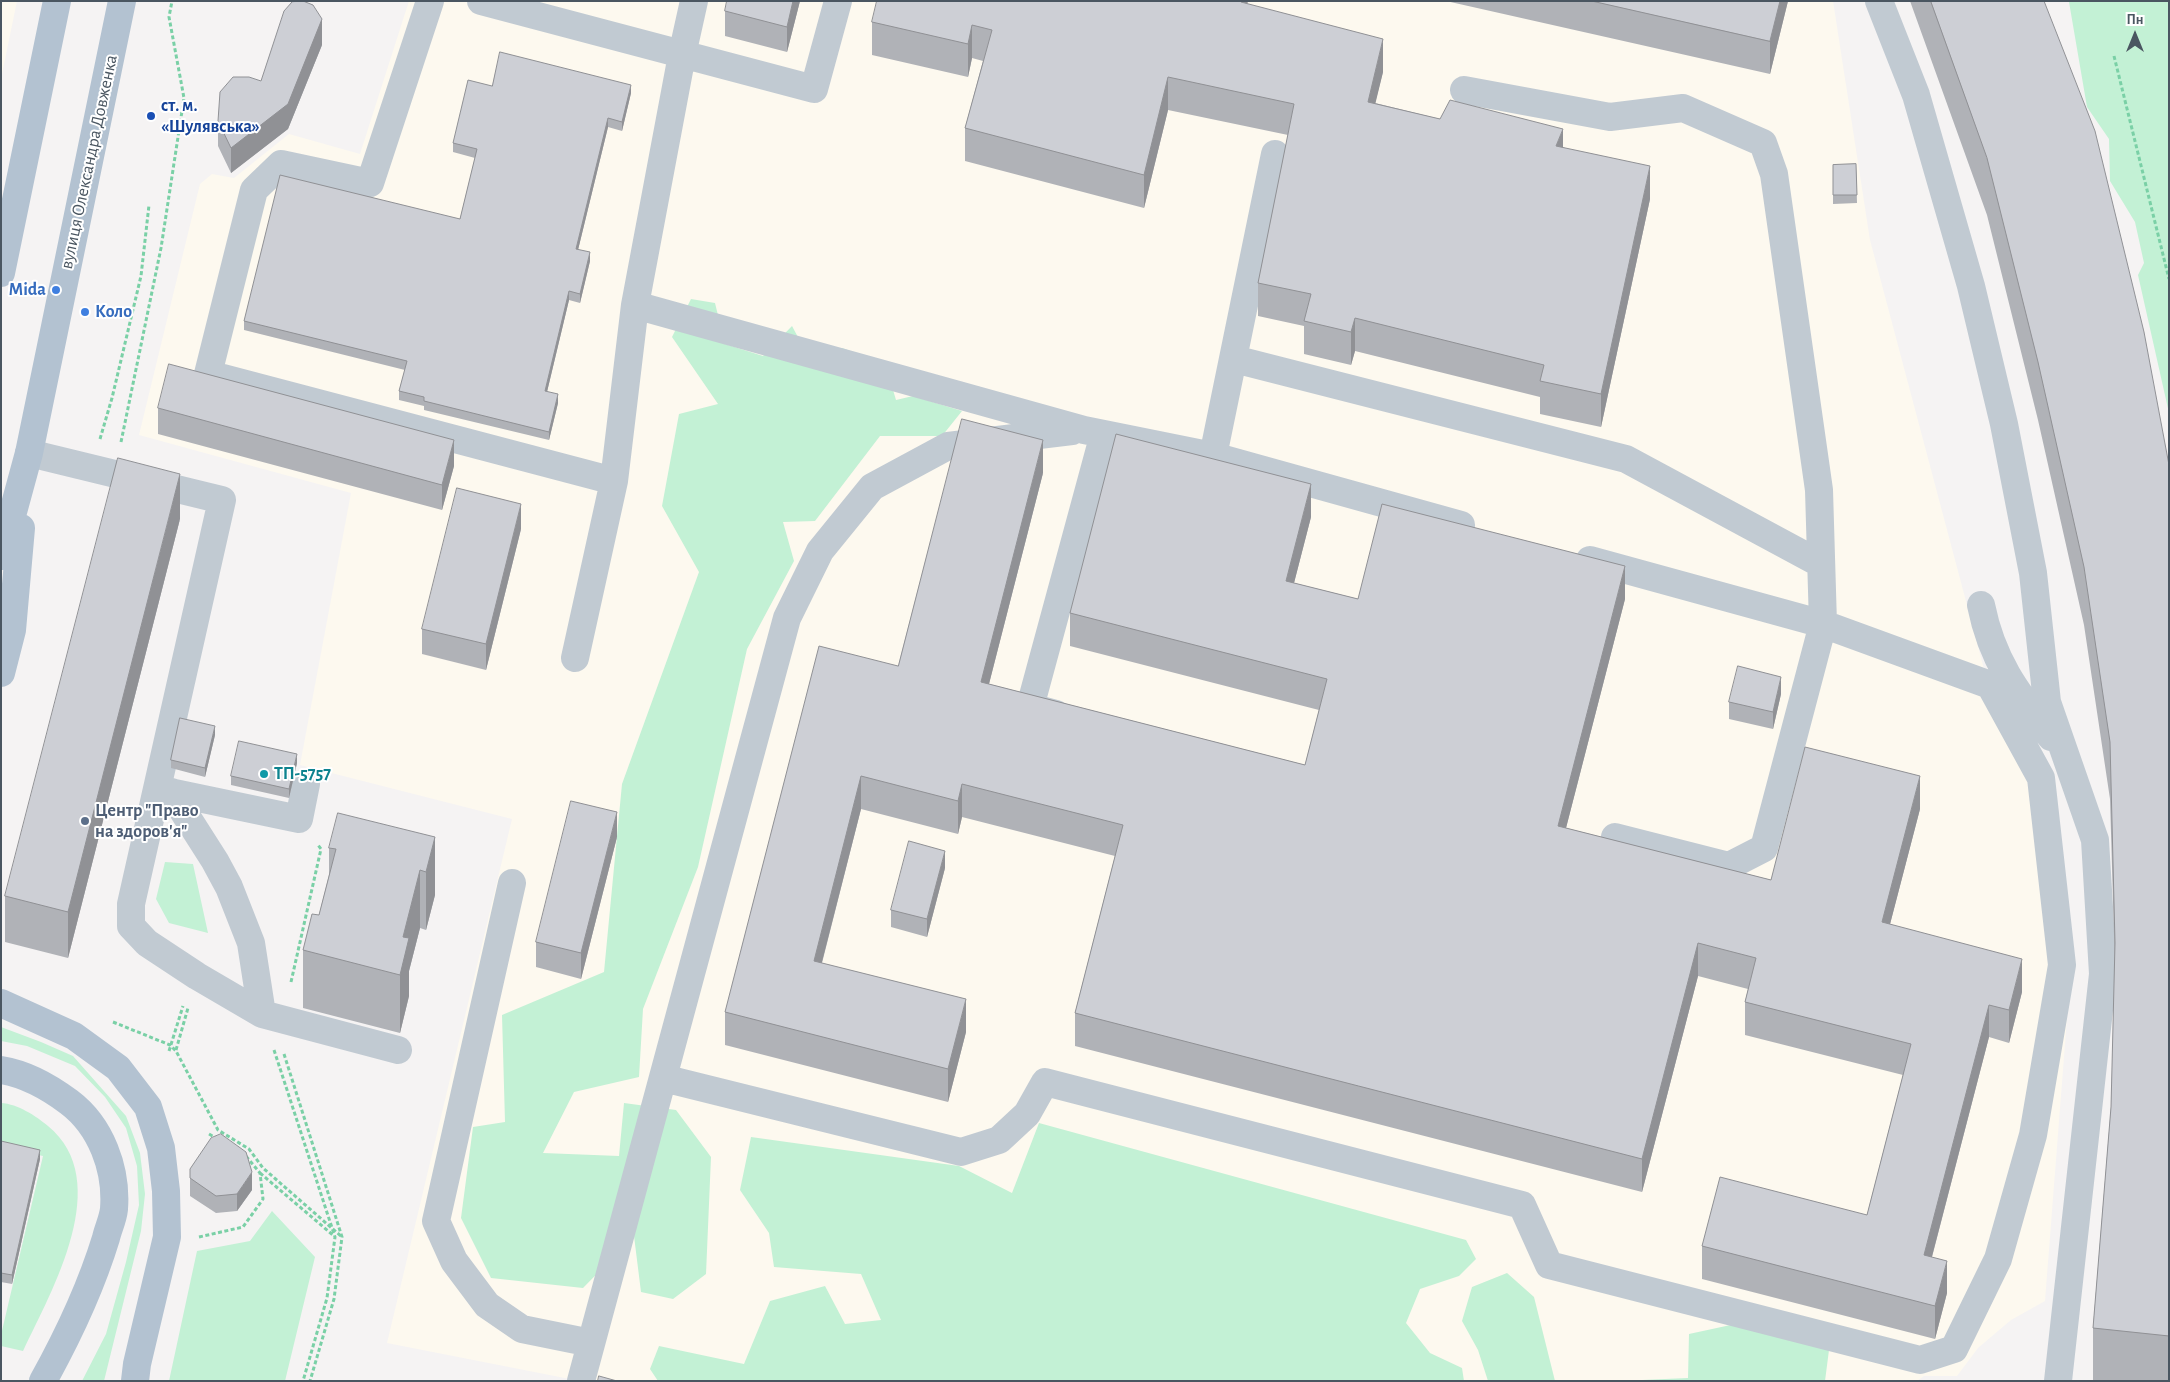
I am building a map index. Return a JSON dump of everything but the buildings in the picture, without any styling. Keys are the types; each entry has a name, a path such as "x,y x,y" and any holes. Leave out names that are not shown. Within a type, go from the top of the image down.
{"main road":[{"path":"1,273 57,1"},
{"name":"вулиця Олександра Довженка","path":"1,556 29,453 122,1"},
{"path":"1,673 12,630 29,453"},
{"path":"1,1003 74,1036 118,1068 148,1107 161,1148 166,1191 168,1237 137,1364 135,1381"},
{"path":"1,1070 11,1071 50,1088 82,1112 101,1140 114,1177 114,1211 100,1256 59,1353 43,1381"}],"lane":[{"path":"430,1 370,183 281,164 254,190 208,374 614,482"},
{"path":"482,1 814,89 838,1"},
{"path":"575,658 614,482 634,305 694,1"},
{"path":"1879,1 1916,95 1971,286 2004,424 2033,573 2047,702 2094,840 2102,974 2058,1381"},
{"path":"1464,90 1610,117 1683,108 1763,143 1774,174 1819,490 1823,624 1764,848 1729,866 1615,837"},
{"path":"1213,456 1275,154"},
{"path":"634,305 1094,432 1213,456 1489,532"},
{"path":"1234,360 1626,459 1821,564"},
{"path":"1078,720 1030,707 1094,432"},
{"path":"581,1381 786,618 820,550 872,487 948,446 1094,432"},
{"path":"29,453 222,500 164,791 131,904 131,926 146,943 195,975 272,1017 398,1050"},
{"path":"663,1078 961,1152 999,1140 1028,1114 1044,1082 1522,1205 1549,1265 1920,1360 1954,1349 1998,1259 2001,1249 2033,1135 2062,965 2041,778 1990,685 1823,624 1566,554"},
{"path":"1980,605 1986,631 1997,659 2014,689 2068,761"},
{"path":"164,791 299,819 306,784"},
{"path":"164,791 215,861 229,888 251,943 272,1017"},
{"path":"512,883 436,1221 454,1261 487,1305 522,1328 591,1343"}],"path":[{"path":"112,474 122,440 161,248 184,98 169,17 172,1"},
{"path":"2114,56 2169,279"},
{"path":"99,441 112,398 141,276 149,205"},
{"path":"299,819 321,849 272,1017 335,1237 327,1298 303,1381"},
{"path":"169,1050 195,975"},
{"path":"176,1050 195,975"},
{"path":"272,1017 342,1238 334,1299 310,1381"},
{"path":"109,1020 170,1045 176,1050 218,1130 249,1149 263,1168 342,1238"},
{"path":"209,1134 218,1139"},
{"path":"243,1152 260,1173 335,1237"},
{"path":"191,1239 243,1227 263,1199 260,1173"}],"shaded area":[{"path":"1,1 17,1 1,79"},
{"path":"409,1 1833,1 1870,240 1984,669 2046,761 2071,967 2045,1301 2011,1320 1978,1348 1957,1376 1924,1376 1917,1381 580,1381 387,1343 512,819 300,765 351,493 139,435 200,184 212,174 234,178 289,134 360,154"}],"green space":[{"path":"2169,1 2169,413 2138,275 2144,263 2135,222 2110,181 2109,139 2087,107 2069,2"},
{"path":"691,299 715,303 725,344 763,356 792,326 814,367 842,348 885,363 896,400 913,396 962,411 942,436 880,436 815,521 783,522 794,561 747,649 698,867 643,1009 639,1077 574,1092 543,1153 619,1156 624,1103 676,1110 711,1157 706,1274 673,1299 641,1292 634,1236 583,1288 491,1278 461,1218 473,1127 505,1122 502,1015 604,972 622,784 699,572 662,506 679,414 718,404 672,337"},
{"path":"165,862 193,864 208,933 169,923 156,899"},
{"path":"1,1027 73,1056 126,1116 140,1153 145,1194 141,1231 104,1381 82,1381 106,1334 126,1262 139,1205 137,1166 126,1128 105,1097 75,1066 27,1046 1,1041"},
{"path":"1,1103 20,1108 48,1126 67,1149 76,1176 77,1205 72,1236 49,1298 23,1351 1,1346 1,1335 43,1156 1,1147"},
{"path":"1039,1123 1466,1240 1476,1259 1459,1276 1420,1289 1406,1323 1430,1353 1462,1368 1464,1381 658,1381 650,1369 659,1346 744,1364 770,1301 825,1286 845,1324 881,1320 861,1274 774,1267 769,1233 740,1190 751,1137 959,1166 1012,1193"},
{"path":"272,1211 315,1257 285,1381 169,1381 197,1251 250,1241"},
{"path":"1507,1273 1534,1297 1555,1381 1488,1381 1478,1350 1462,1321 1472,1287"},
{"path":"1786,1313 1829,1350 1825,1381 1619,1381 1688,1378 1689,1334"}],"place":[{"name":"ст. м. «Шулявська»","path":"151,116"},
{"name":"Mida","path":"56,290"},
{"name":"Коло","path":"85,312"},
{"name":"ТП-5757","path":"264,774"},
{"name":"Центр \"Право на здоров'я\"","path":"85,821"}]}
